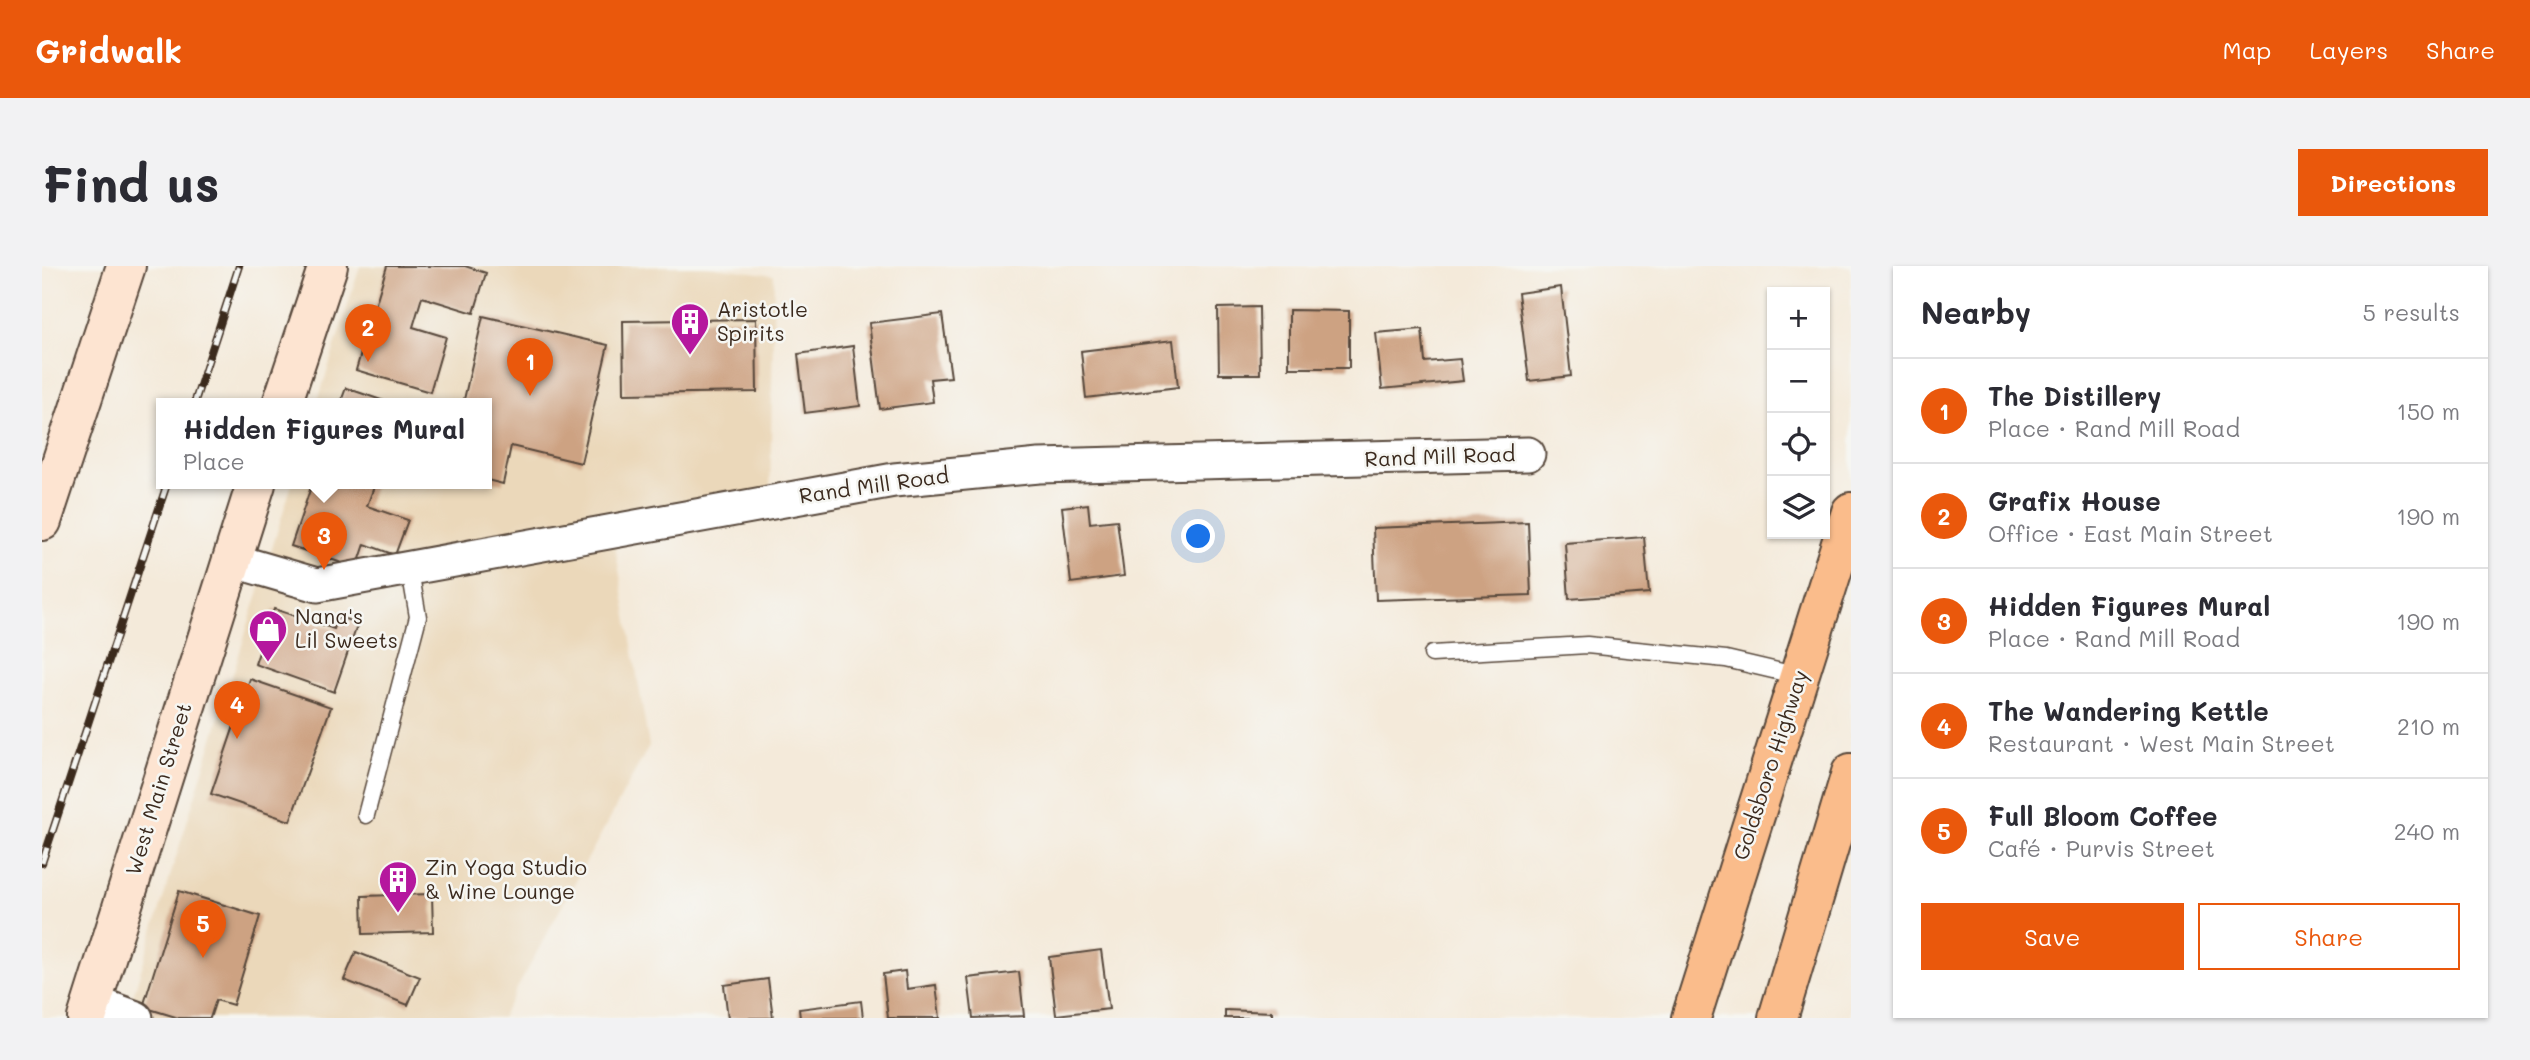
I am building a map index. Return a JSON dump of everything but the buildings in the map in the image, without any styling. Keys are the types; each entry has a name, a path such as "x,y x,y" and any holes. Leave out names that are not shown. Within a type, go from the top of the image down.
{"main road":[{"name":"Goldsboro Highway","path":"1691,1018 1851,512"},
{"path":"1779,1018 1851,773"}],"street":[{"path":"42,521 126,266"},
{"path":"284,398 328,266"},
{"name":"Rand Mill Road","path":"231,560 317,585 894,480 1040,466 1528,454"},
{"name":"West Main Street","path":"89,1010 254,489"},
{"path":"89,1010 136,1018"}],"lane":[{"path":"366,815 418,617 410,570"},
{"path":"1432,654 1587,645 1726,659 1799,676"}],"shaded area":[{"path":"360,266 706,266 774,275 770,500 615,546 649,746 501,1018 141,1018 127,1015 290,489 492,489 492,398 319,398"}],"railway":[{"path":"196,398 239,266"},
{"path":"42,863 165,489"}],"place":[{"name":"Aristotle Spirits","path":"690,356"},
{"name":"Grafix House","path":"368,362"},
{"name":"The Distillery","path":"530,396"},
{"name":"Hidden Figures Mural","path":"324,570"},
{"name":"Nana's Lil Sweets","path":"268,663"},
{"name":"The Wandering Kettle","path":"237,739"},
{"name":"Zin Yoga Studio & Wine Lounge","path":"398,914"},
{"name":"Full Bloom Coffee","path":"203,958"}]}
